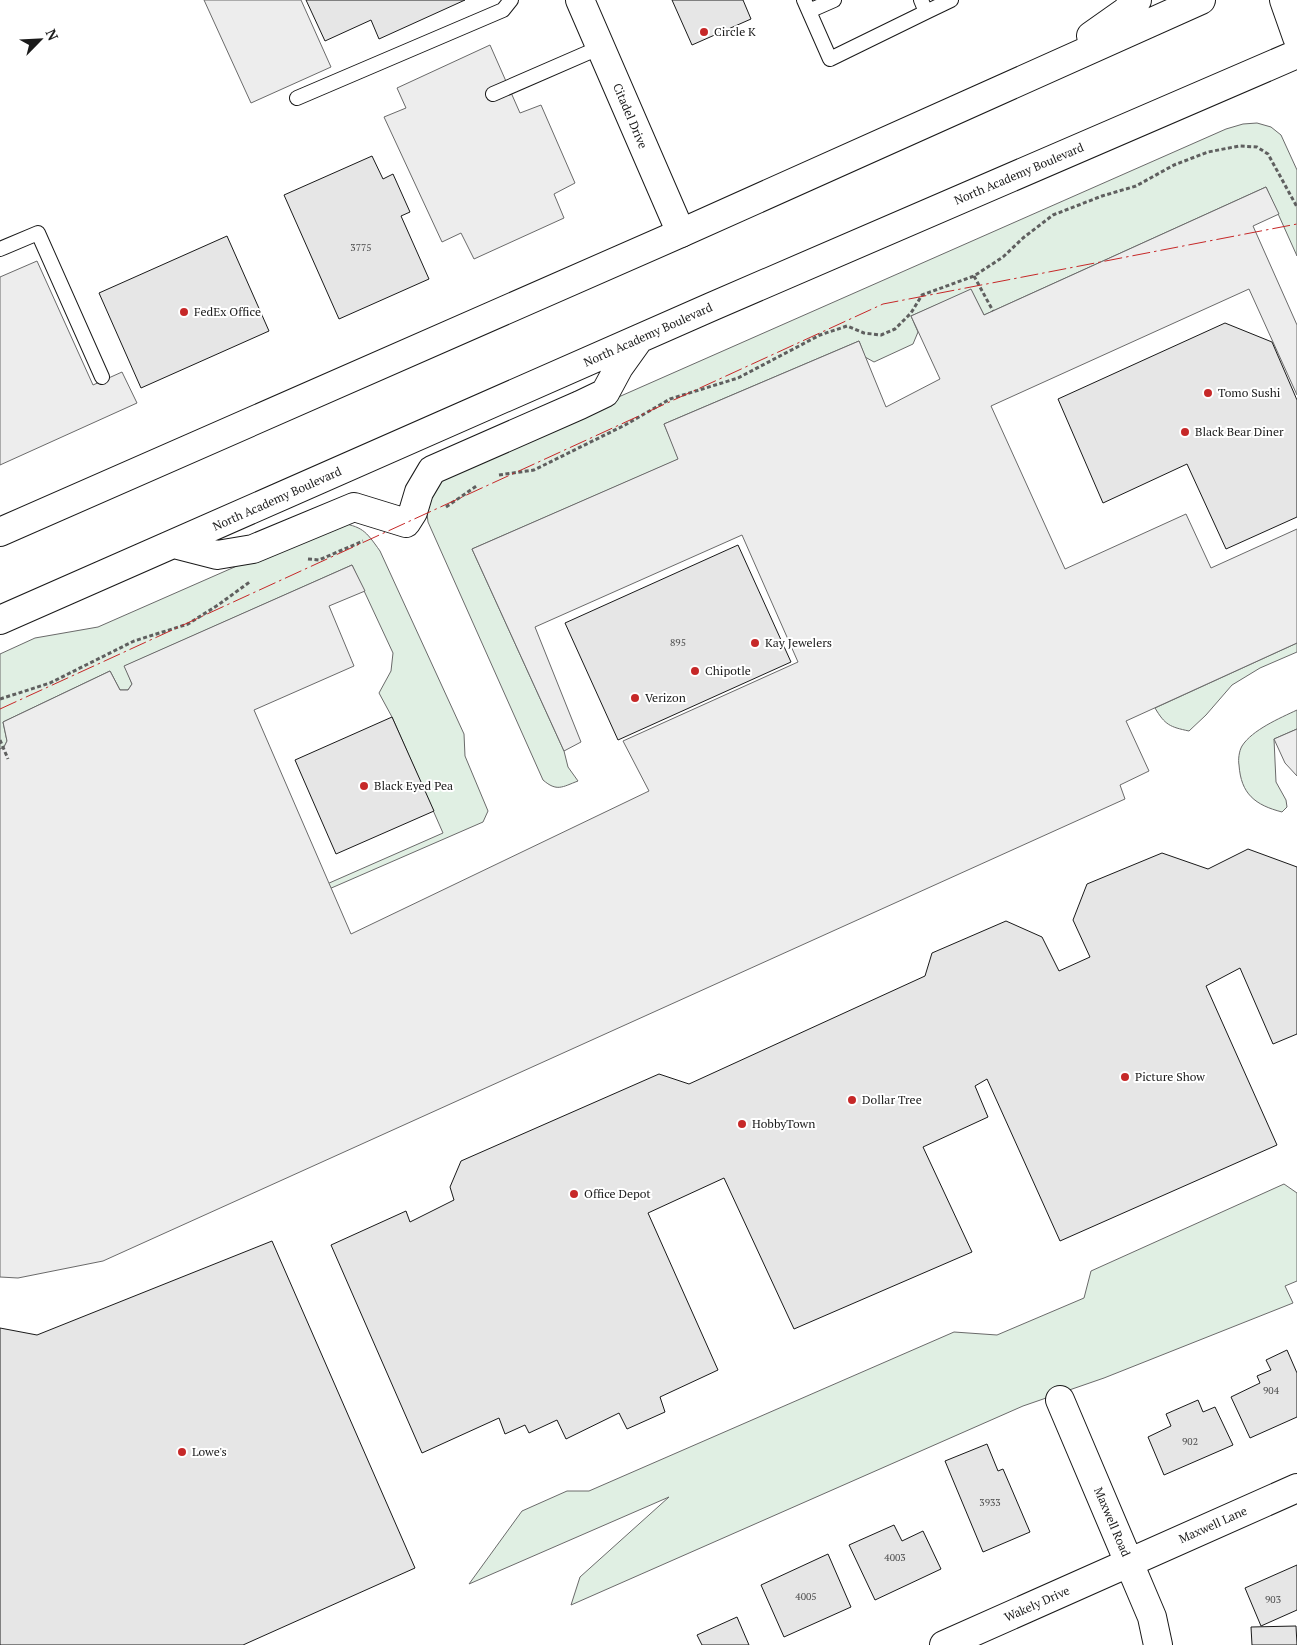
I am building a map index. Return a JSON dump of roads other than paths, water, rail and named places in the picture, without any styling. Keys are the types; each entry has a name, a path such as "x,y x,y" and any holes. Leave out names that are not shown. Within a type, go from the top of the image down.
{"main road":[{"name":"Citadel Drive","path":"580,0 681,233"},
{"path":"1044,70 1125,12 1137,0"},
{"path":"0,532 681,233 1201,0"},
{"path":"1284,0 1297,38"},
{"name":"North Academy Boulevard","path":"0,620 639,339 1297,54"},
{"path":"174,544 217,555 253,549 354,507 406,523 413,512 419,492 432,470 605,393 619,367 639,339"},
{"name":"Maxwell Road","path":"1060,1400 1152,1617 1158,1645"},
{"name":"Maxwell Lane","path":"1129,1562 1297,1488"},
{"name":"Wakely Drive","path":"944,1645 1129,1562"}],"lane":[{"path":"297,98 503,10 512,0"},
{"path":"834,0 807,5 830,59 923,6 951,0"},
{"path":"493,94 601,48"},
{"path":"0,250 38,233 102,377"}],"place":[{"name":"Circle K","path":"704,32"},
{"name":"FedEx Office","path":"184,312"},
{"name":"Tomo Sushi","path":"1208,393"},
{"name":"Black Bear Diner","path":"1185,432"},
{"name":"Kay Jewelers","path":"755,643"},
{"name":"Chipotle","path":"695,671"},
{"name":"Verizon","path":"635,698"},
{"name":"Black Eyed Pea","path":"364,786"},
{"name":"Picture Show","path":"1125,1077"},
{"name":"Dollar Tree","path":"852,1100"},
{"name":"HobbyTown","path":"742,1124"},
{"name":"Office Depot","path":"574,1194"},
{"name":"Lowe's","path":"182,1452"}]}
